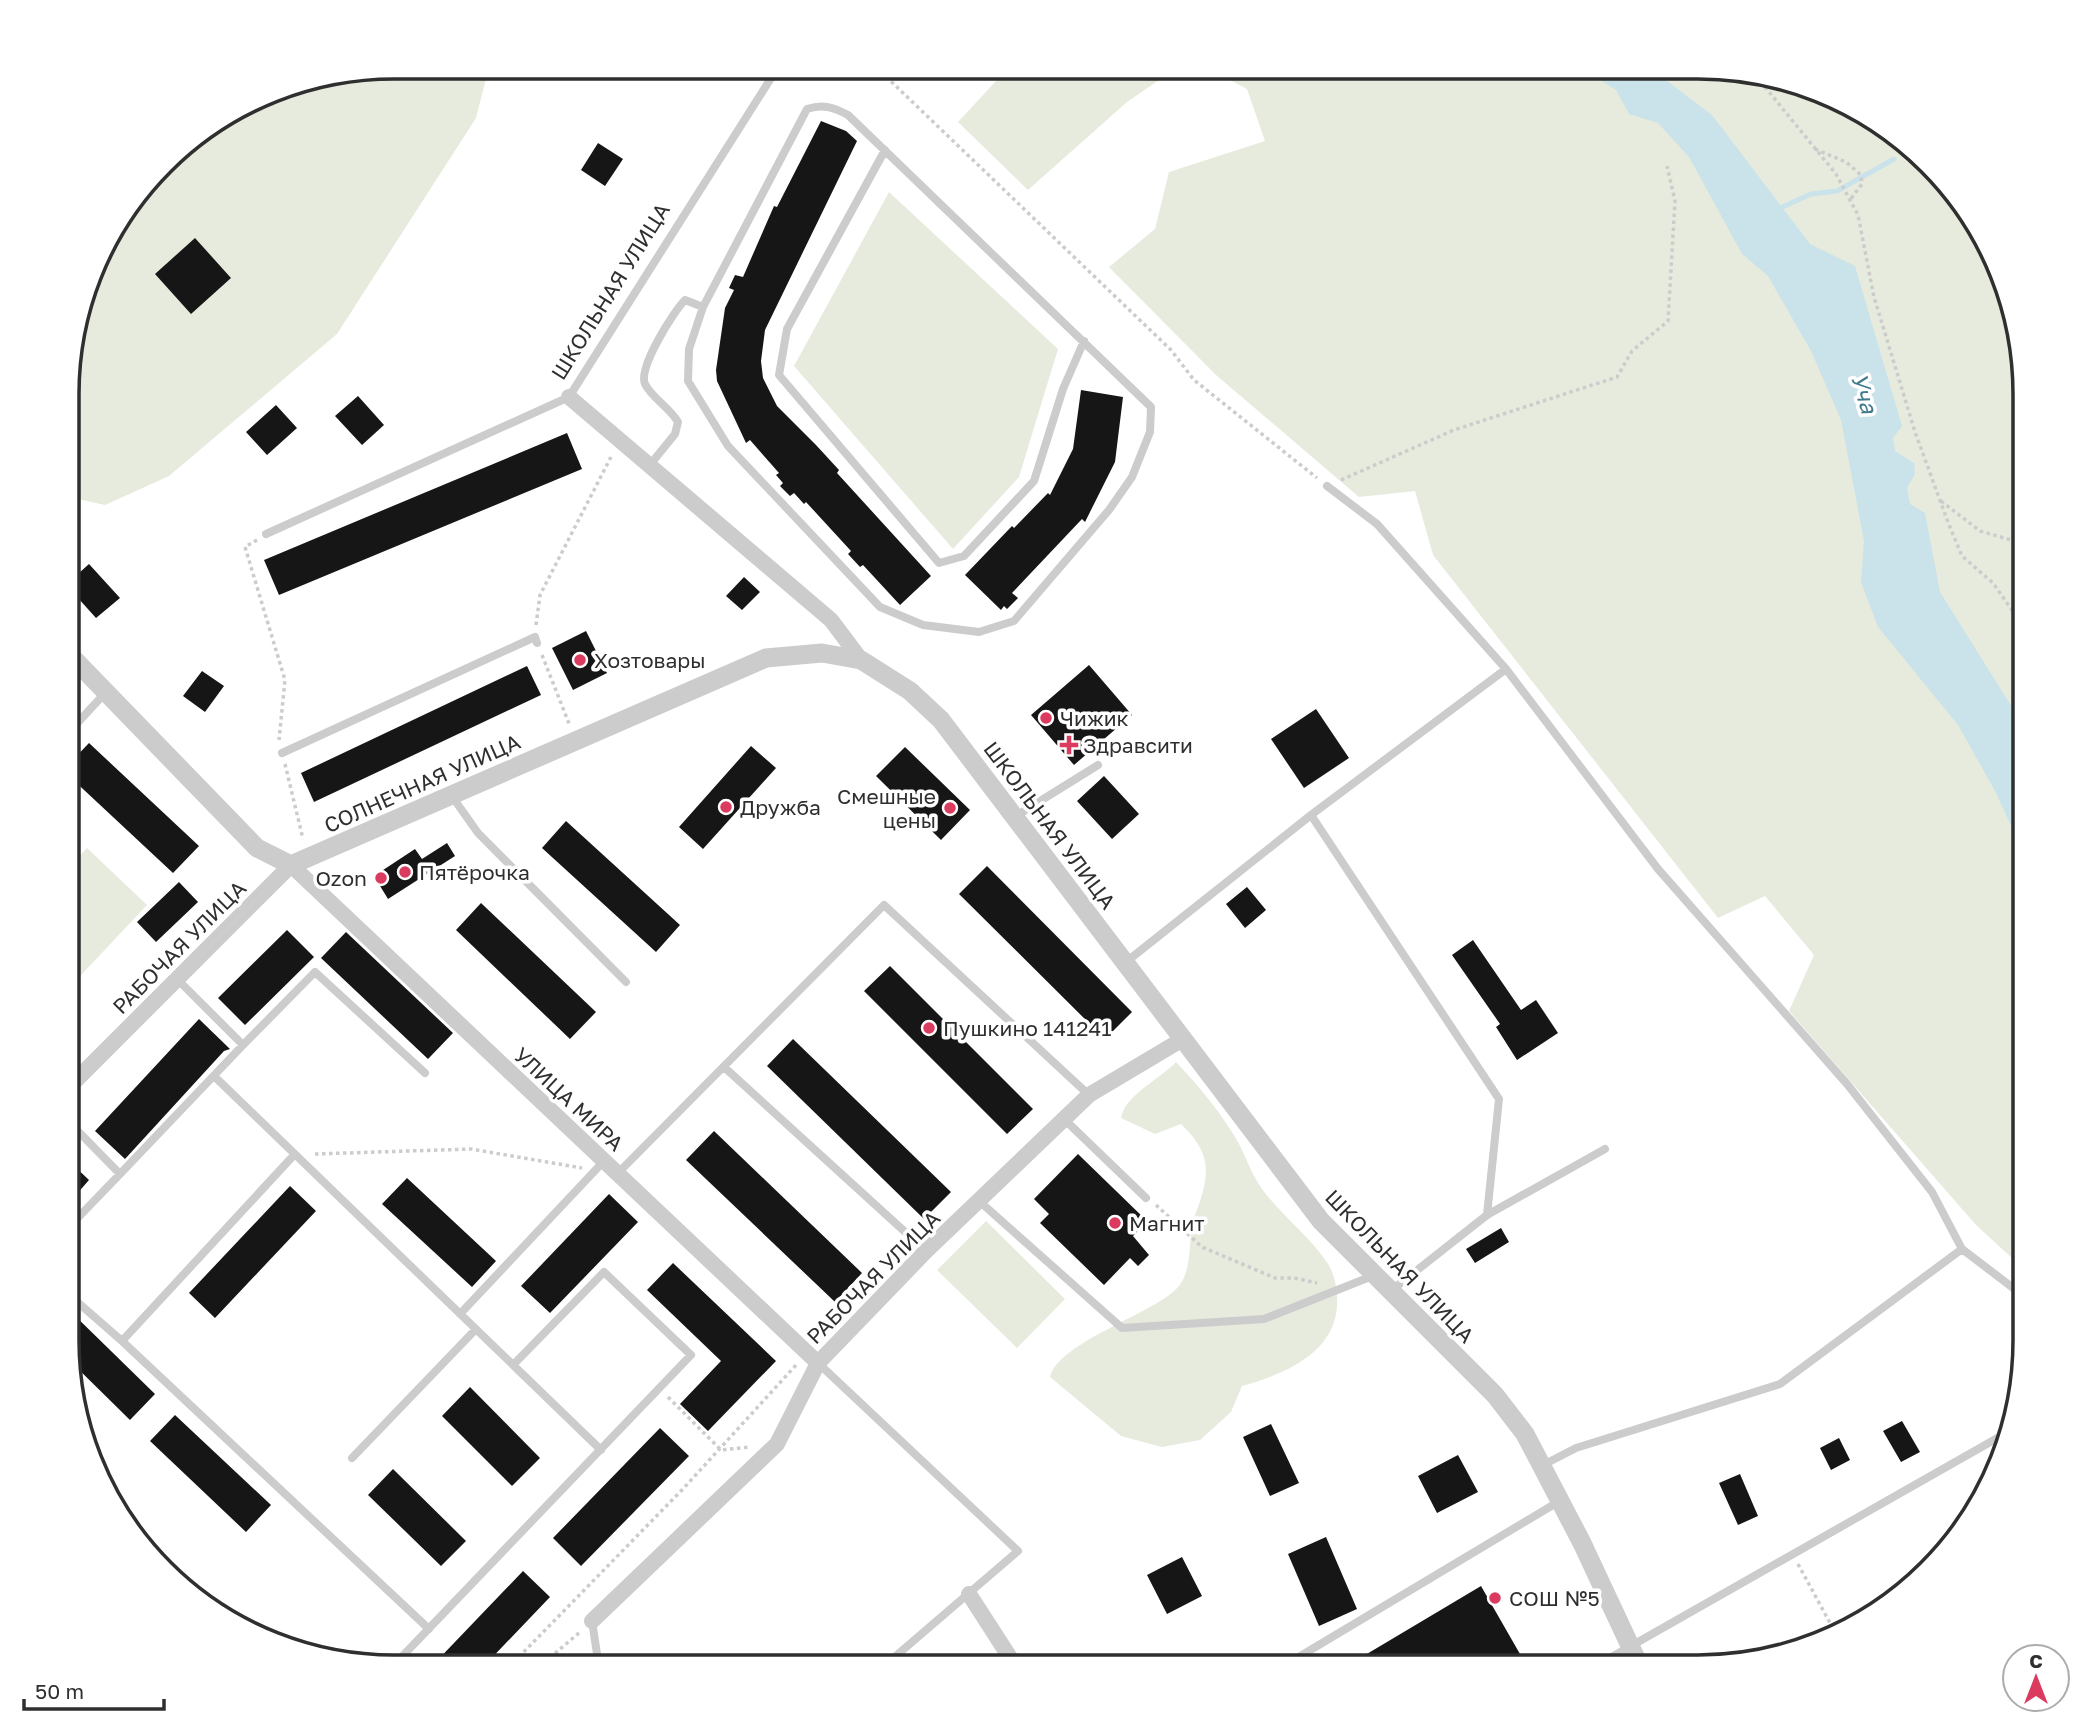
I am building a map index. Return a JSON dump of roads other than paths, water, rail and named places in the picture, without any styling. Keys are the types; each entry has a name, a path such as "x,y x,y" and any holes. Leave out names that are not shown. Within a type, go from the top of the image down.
{"street":[{"name":"ШКОЛЬНАЯ УЛИЦА","path":"569,397 831,620 861,660 910,691 941,720 1321,1222 1495,1395 1525,1434 1543,1465 1633,1655"},
{"name":"СОЛНЕЧНАЯ УЛИЦА","path":"299,861 766,658 822,653 861,660"},
{"path":"79,664 257,848 299,861"},
{"name":"РАБОЧАЯ УЛИЦА","path":"79,1077 299,861"},
{"name":"УЛИЦА МИРА","path":"299,861 599,1166 617,1174 811,1359"},
{"name":"РАБОЧАЯ УЛИЦА","path":"592,1621 778,1444 811,1359 1089,1095 1183,1039"},
{"path":"969,1594 1008,1655"}],"lane":[{"name":"ШКОЛЬНАЯ УЛИЦА","path":"569,397 770,79"},
{"path":"833,107 848,115 1152,407 1150,432 1132,477 1014,621 979,632 923,625 880,607 728,446 688,381 690,349 703,307 807,109 833,107"},
{"path":"885,150 787,329 779,375 939,563 964,556 1034,481 1063,389 1084,341"},
{"path":"649,466 675,434 678,422 644,382 643,373 679,306 685,300 703,307"},
{"path":"265,534 569,397"},
{"path":"1327,486 1377,524 1506,669 1658,869 1847,1084 1932,1192 1962,1249 2013,1288"},
{"path":"282,753 536,640"},
{"path":"1126,962 1311,815 1506,669"},
{"path":"79,721 106,692"},
{"path":"1016,816 1098,765"},
{"path":"450,795 478,833 626,982"},
{"path":"1311,815 1499,1098 1487,1215"},
{"path":"617,1174 884,905 1089,1095"},
{"path":"79,1217 315,972 425,1073"},
{"path":"177,979 243,1045"},
{"path":"723,1067 926,1251"},
{"path":"214,1076 601,1450"},
{"path":"1064,1119 1146,1198"},
{"path":"79,1132 120,1174"},
{"path":"1391,1291 1487,1215 1605,1149"},
{"path":"122,1341 294,1155"},
{"path":"460,1314 599,1166"},
{"path":"978,1200 1122,1328 1264,1319 1375,1275"},
{"path":"1543,1465 1576,1448 1780,1384 1962,1249"},
{"path":"404,1655 691,1355 604,1272 513,1365"},
{"path":"79,1303 429,1629"},
{"path":"352,1458 476,1329"},
{"path":"811,1359 1018,1551 897,1655"},
{"path":"1613,1655 1998,1438"},
{"path":"1302,1655 1560,1501"},
{"path":"592,1621 597,1655"}],"water":[{"name":"Уча","path":"1599,79 1665,79 1712,115 1810,244 1855,266 1902,426 1893,438 1895,451 1914,463 1915,474 1907,488 1910,504 1925,513 1940,592 2013,709 2013,830 1958,725 1878,627 1861,582 1864,541 1841,420 1811,351 1768,276 1742,254 1689,157 1658,123 1629,114 1616,90"}],"waterway":[{"path":"1776,210 1811,194 1837,191 1894,159"}],"place":[{"name":"Хозтовары","path":"580,660"},
{"name":"Чижик","path":"1046,718"},
{"name":"Здравсити","path":"1069,745"},
{"name":"Дружба","path":"726,807"},
{"name":"Смешные цены","path":"950,808"},
{"name":"Пятёрочка","path":"405,872"},
{"name":"Ozon","path":"381,878"},
{"name":"Пушкино 141241","path":"929,1028"},
{"name":"Магнит","path":"1115,1223"},
{"name":"СОШ №5","path":"1495,1598"}]}
